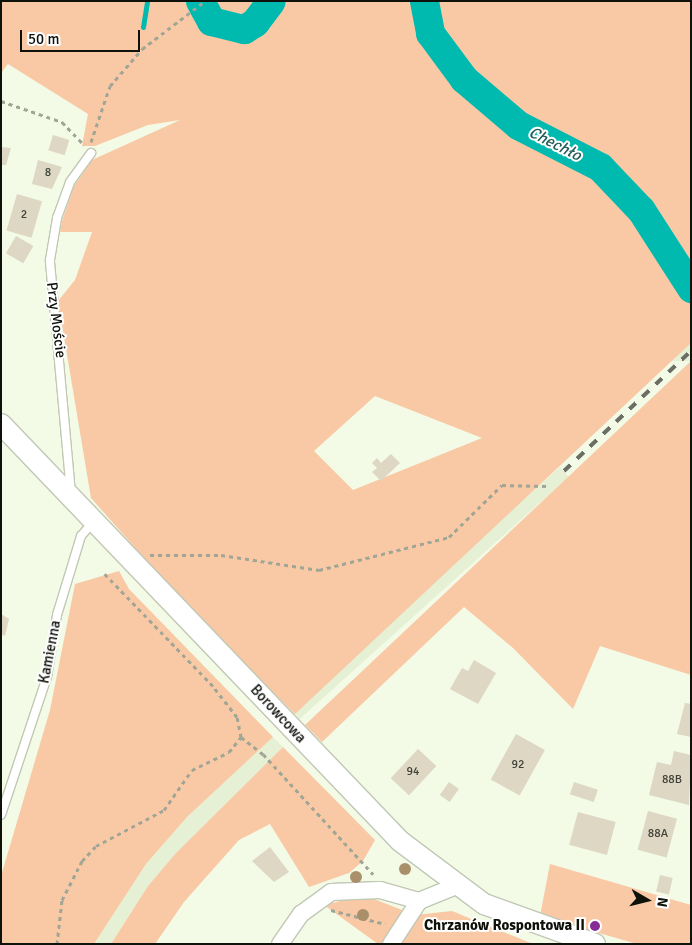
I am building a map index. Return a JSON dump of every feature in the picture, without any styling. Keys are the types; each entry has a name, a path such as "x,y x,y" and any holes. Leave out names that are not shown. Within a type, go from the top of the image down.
{"street":[{"name":"Borowcowa","path":"1,424 400,841 456,886 503,913 596,944"},
{"path":"391,944 419,901 456,886"},
{"path":"280,944 312,904 330,892 380,890 419,901"}],"lane":[{"name":"Przy Moście","path":"71,498 50,260 56,218 70,182 91,152"},
{"name":"Kamienna","path":"1,815 47,677 57,614 79,543 94,521"}],"path":[{"path":"1,101 62,122 91,152 110,86 142,49 205,1"},
{"path":"126,555 221,554 319,570 448,537 502,486 548,486"},
{"path":"105,574 213,686 237,717 241,737 370,868 380,890"},
{"path":"57,944 62,900 82,861 96,846 164,810 192,770 229,752 241,737"},
{"path":"312,904 393,926 395,921 404,924"}],"shaded area":[{"path":"1,1 691,1 691,343 295,714 200,621 91,498 58,301 75,280 92,232 60,232 62,221 74,186 92,160 180,120 148,125 95,146 82,146 88,114 8,64 1,73","holes":["375,396 482,438 353,490 314,451"]},
{"path":"554,342 691,342 691,361 554,361"},
{"path":"691,361 691,675 600,646 573,709 513,648 464,607 322,742 305,725"},
{"path":"560,467 569,477 300,719 291,709"},
{"path":"119,571 129,589 273,737 187,817 146,864 94,944 1,944 1,876 50,710 75,584"},
{"path":"273,737 283,747 176,853 148,886 111,944 94,944 146,864 187,817"},
{"path":"283,747 375,840 363,861 349,873 309,887 270,824 239,840 184,902 155,944 111,944 148,886 176,853"},
{"path":"550,864 691,905 691,944 637,944 540,916"},
{"path":"348,899 374,899 415,915 452,911 533,944 378,944 324,905"}],"building":[{"path":"53,135 69,140 65,155 48,150"},
{"path":"1,147 11,148 6,165 1,165"},
{"path":"38,160 62,167 52,189 32,184"},
{"path":"17,194 42,201 32,238 7,231"},
{"path":"16,236 33,246 23,263 6,253"},
{"path":"391,454 400,463 381,481 372,472 377,468 372,463 377,458 381,463"},
{"path":"1,614 9,619 5,636 1,634"},
{"path":"474,660 496,673 478,704 450,689 462,668 468,671"},
{"path":"685,703 691,704 691,737 677,734"},
{"path":"516,734 545,750 520,795 491,779"},
{"path":"418,749 436,766 409,795 391,778"},
{"path":"674,751 691,755 689,805 649,795 657,762 671,765"},
{"path":"449,782 459,789 450,802 440,795"},
{"path":"574,782 598,790 594,802 570,794"},
{"path":"648,811 677,819 667,857 638,850"},
{"path":"578,812 616,822 607,855 569,845"},
{"path":"270,847 289,872 274,882 252,861"},
{"path":"660,875 673,878 669,894 656,892"}],"waterway":[{"path":"143,27 147,1"},
{"name":"Chechło","path":"200,1 211,21 244,29 255,22 271,1"},
{"name":"Chechło","path":"424,1 430,33 464,79 518,125 600,167 641,210 691,288"}],"railway":[{"path":"564,471 691,351"}],"place":[{"name":"Chrzanów Rospontowa II","path":"595,926"}]}
